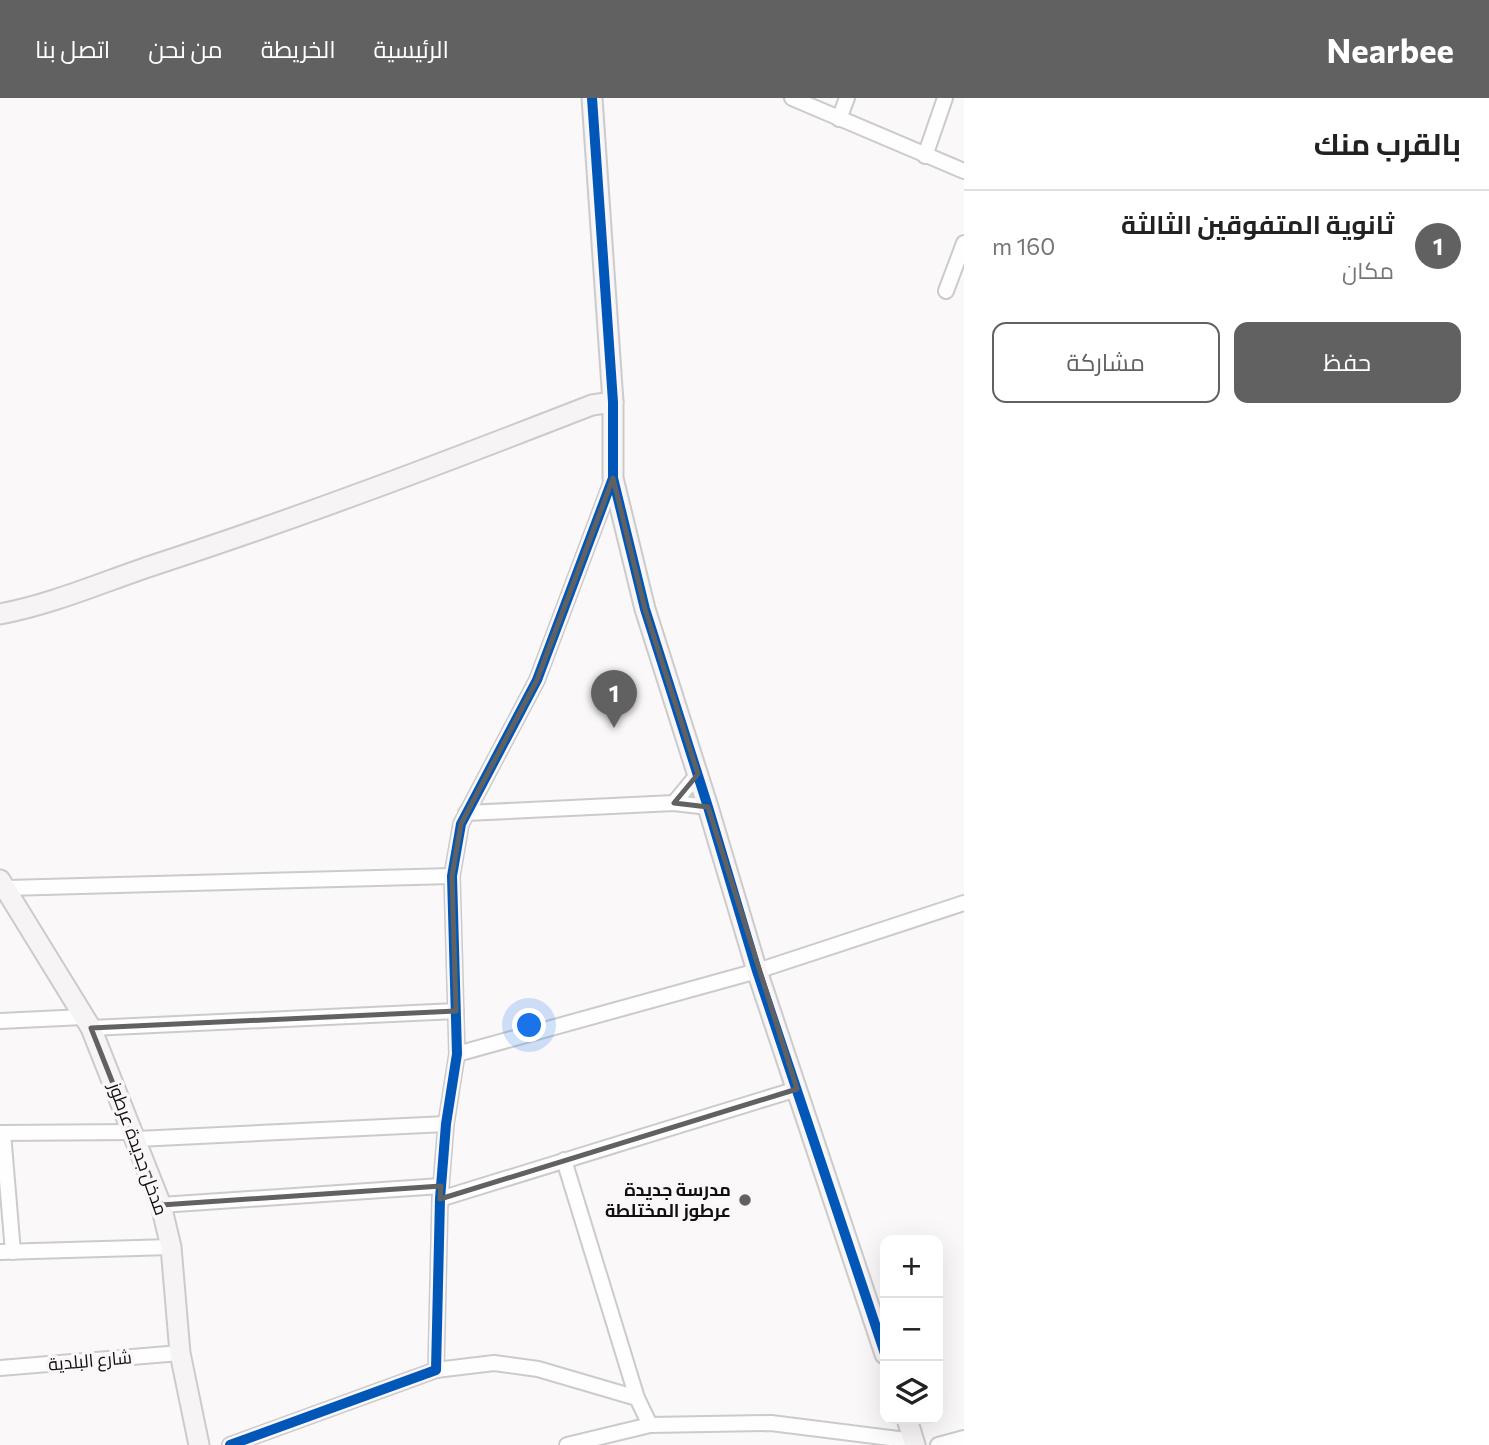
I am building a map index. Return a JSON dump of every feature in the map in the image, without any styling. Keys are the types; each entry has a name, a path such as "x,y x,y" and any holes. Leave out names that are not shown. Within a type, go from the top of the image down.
{"street":[{"path":"593,98 613,402 612,478 645,609 709,807 757,971 880,1339"},
{"path":"792,98 964,171"},
{"path":"839,119 848,98"},
{"path":"925,156 945,98"},
{"path":"946,291 964,244"},
{"path":"0,614 51,601 258,531 592,405 613,402"},
{"path":"436,1370 441,1193 446,1124 457,1054 452,876 461,824 537,680 612,478"},
{"path":"674,803 698,775"},
{"path":"466,813 674,803 709,807"},
{"path":"3,884 452,876"},
{"name":"مدخل جديدة عرطوز","path":"3,884 87,1023 135,1135 161,1205 171,1247 180,1353 199,1445"},
{"path":"457,1054 757,971 964,903"},
{"path":"0,1021 87,1023 456,1011"},
{"path":"161,1205 441,1193 564,1160 797,1089"},
{"path":"171,1247 6,1252 1,1133 135,1135 446,1124"},
{"path":"564,1160 637,1398 650,1425"},
{"name":"شارع البلدية","path":"0,1368 180,1353"},
{"path":"230,1445 436,1370 494,1363 538,1370 637,1398"},
{"path":"566,1445 650,1425 771,1423 915,1443 909,1424"},
{"path":"938,1445 964,1438"}],"highlighted area":[{"path":"613,478 645,609 698,774 674,803 708,807 797,1089 440,1199 441,1186 161,1205 91,1028 456,1011 452,876 461,824 537,680"}],"cycle path":[{"path":"592,98 613,402 613,478 645,609 757,971 880,1339"},
{"path":"230,1445 436,1370 440,1199 446,1124 457,1054 452,876 461,824 537,680 613,478"}],"place":[{"name":"ثانوية المتفوقين الثالثة","path":"614,728"},
{"name":"مدرسة جديدة عرطوز المختلطة","path":"745,1200"}]}
